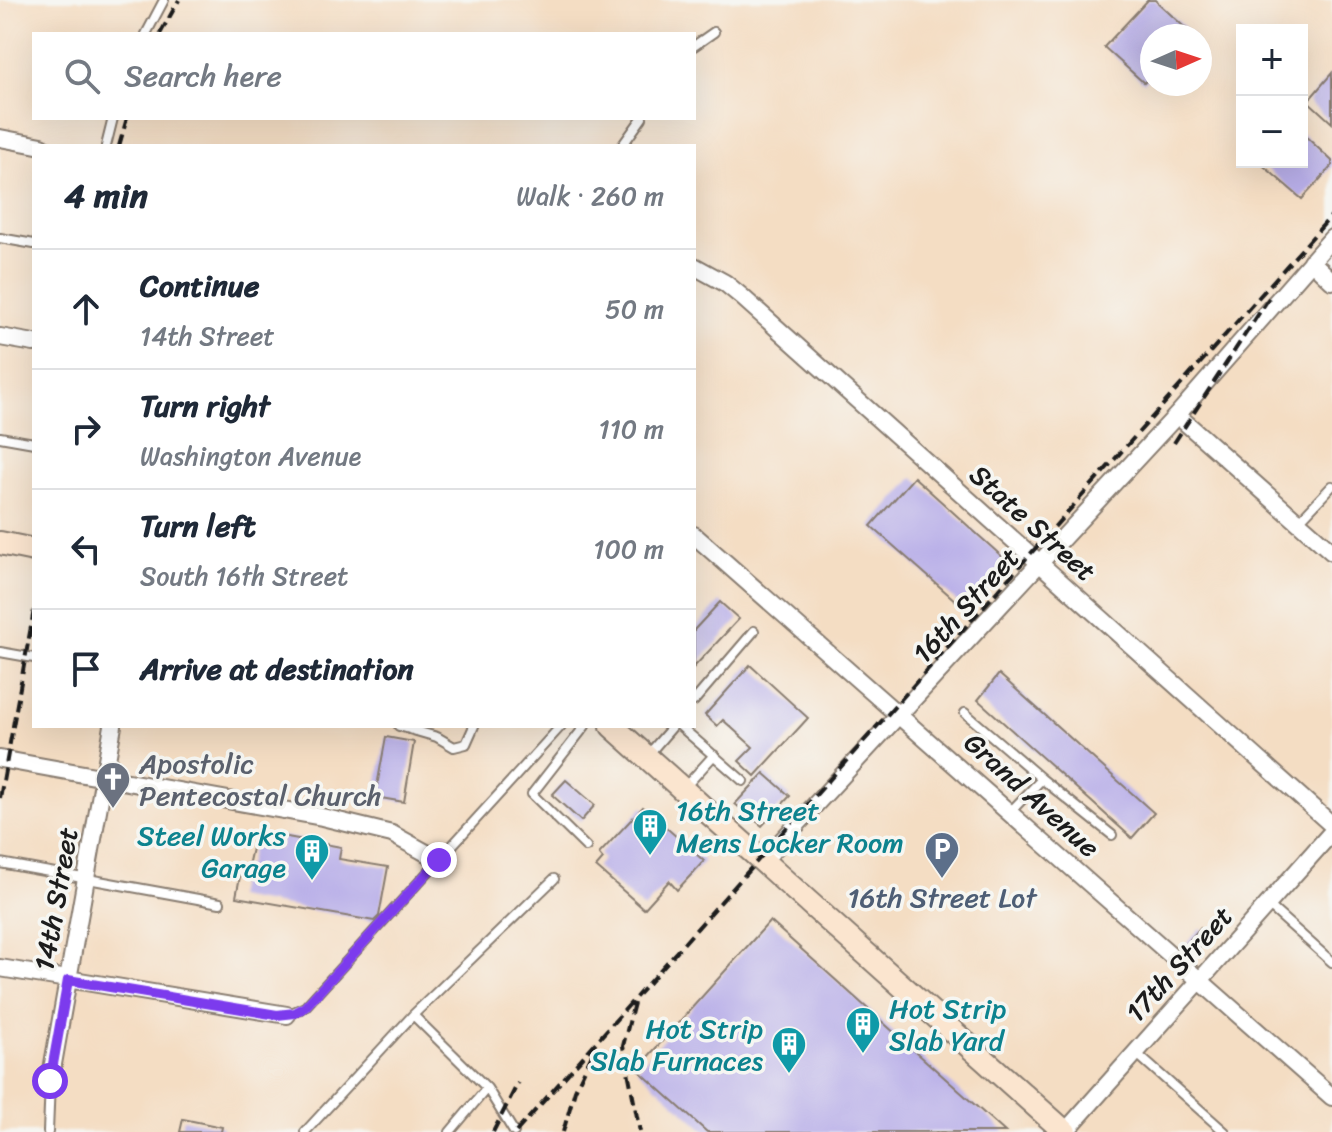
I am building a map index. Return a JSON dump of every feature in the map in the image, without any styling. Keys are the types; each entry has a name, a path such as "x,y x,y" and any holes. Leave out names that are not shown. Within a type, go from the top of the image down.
{"main road":[{"path":"0,543 32,550"},
{"path":"614,728 1065,1132"}],"street":[{"path":"0,138 32,144"},
{"name":"16th Street","path":"763,861 1177,415 1332,238"},
{"path":"1311,261 1332,281"},
{"name":"State Street","path":"696,267 741,296 1332,825"},
{"path":"0,337 32,343"},
{"path":"1177,415 1332,552"},
{"name":"Grand Avenue","path":"696,537 901,714 1332,1097"},
{"name":"14th Street","path":"50,1081 113,728"},
{"path":"0,759 322,817 392,834 439,860"},
{"name":"17th Street","path":"1065,1132 1332,832"},
{"path":"0,968 287,1015"}],"lane":[{"path":"147,32 164,0"},
{"path":"696,45 714,32"},
{"path":"106,144 112,120"},
{"path":"623,144 641,120"},
{"path":"0,238 32,244"},
{"path":"0,437 32,443"},
{"path":"1298,522 1332,486"},
{"path":"696,699 754,631"},
{"path":"0,652 32,658"},
{"path":"965,713 1112,835"},
{"path":"406,728 437,737 454,747 466,744 473,728"},
{"path":"287,1015 305,1007 559,728"},
{"path":"583,728 532,794 586,847"},
{"path":"647,757 671,728"},
{"path":"682,728 743,781"},
{"path":"683,789 714,755"},
{"path":"1011,811 1042,779"},
{"path":"0,863 220,903"},
{"path":"305,1132 413,1015 554,879"},
{"path":"1267,904 1332,962"},
{"path":"413,1015 487,1088 514,1132"},
{"path":"1136,1052 1225,1132"},
{"path":"48,1132 50,1081"},
{"path":"450,1132 487,1088"}],"building":[{"path":"1148,0 1155,0 1181,24 1140,24 1140,79 1104,47"},
{"path":"1332,73 1332,123 1308,101"},
{"path":"1308,139 1332,161 1332,166 1302,199 1266,168 1308,168"},
{"path":"914,477 1007,561 965,609 871,526"},
{"path":"720,602 739,619 696,665 696,628"},
{"path":"750,665 808,718 755,776 739,761 753,747 723,720 717,726 705,715"},
{"path":"999,674 1154,813 1132,838 978,700"},
{"path":"386,737 414,742 404,802 375,797"},
{"path":"764,773 790,796 762,826 735,804"},
{"path":"566,780 595,805 581,821 552,795"},
{"name":"16th Street Mens Locker Room","path":"643,807 704,861 677,890 669,881 644,909 596,867 603,859 599,854"},
{"name":"Steel Works Garage","path":"282,836 341,847 339,859 388,867 379,916 374,921 236,897 242,866 248,866 253,844 280,849"},
{"path":"770,921 1005,1132 707,1132 637,1069"},
{"path":"1200,928 1209,937 1196,951 1187,943"},
{"path":"183,1119 222,1127 221,1132 180,1132"}],"railway":[{"path":"161,32 179,0"},
{"path":"120,144 126,120"},
{"path":"516,1132 1332,215"},
{"path":"1174,443 1269,298"},
{"path":"0,798 32,621"},
{"path":"634,1003 623,1046 640,1132"},
{"path":"563,1132 575,1090 592,1054"},
{"path":"493,1132 518,1083"}],"place":[{"name":"Apostolic Pentecostal Church","path":"113,810"},
{"name":"16th Street Mens Locker Room","path":"650,857"},
{"name":"16th Street Lot","path":"942,880"},
{"name":"Steel Works Garage","path":"312,882"},
{"name":"Hot Strip Slab Yard","path":"863,1055"},
{"name":"Hot Strip Slab Furnaces","path":"789,1075"}],"route":[{"path":"50,1081 68,980 277,1015 295,1013 305,1007 439,860"}]}
